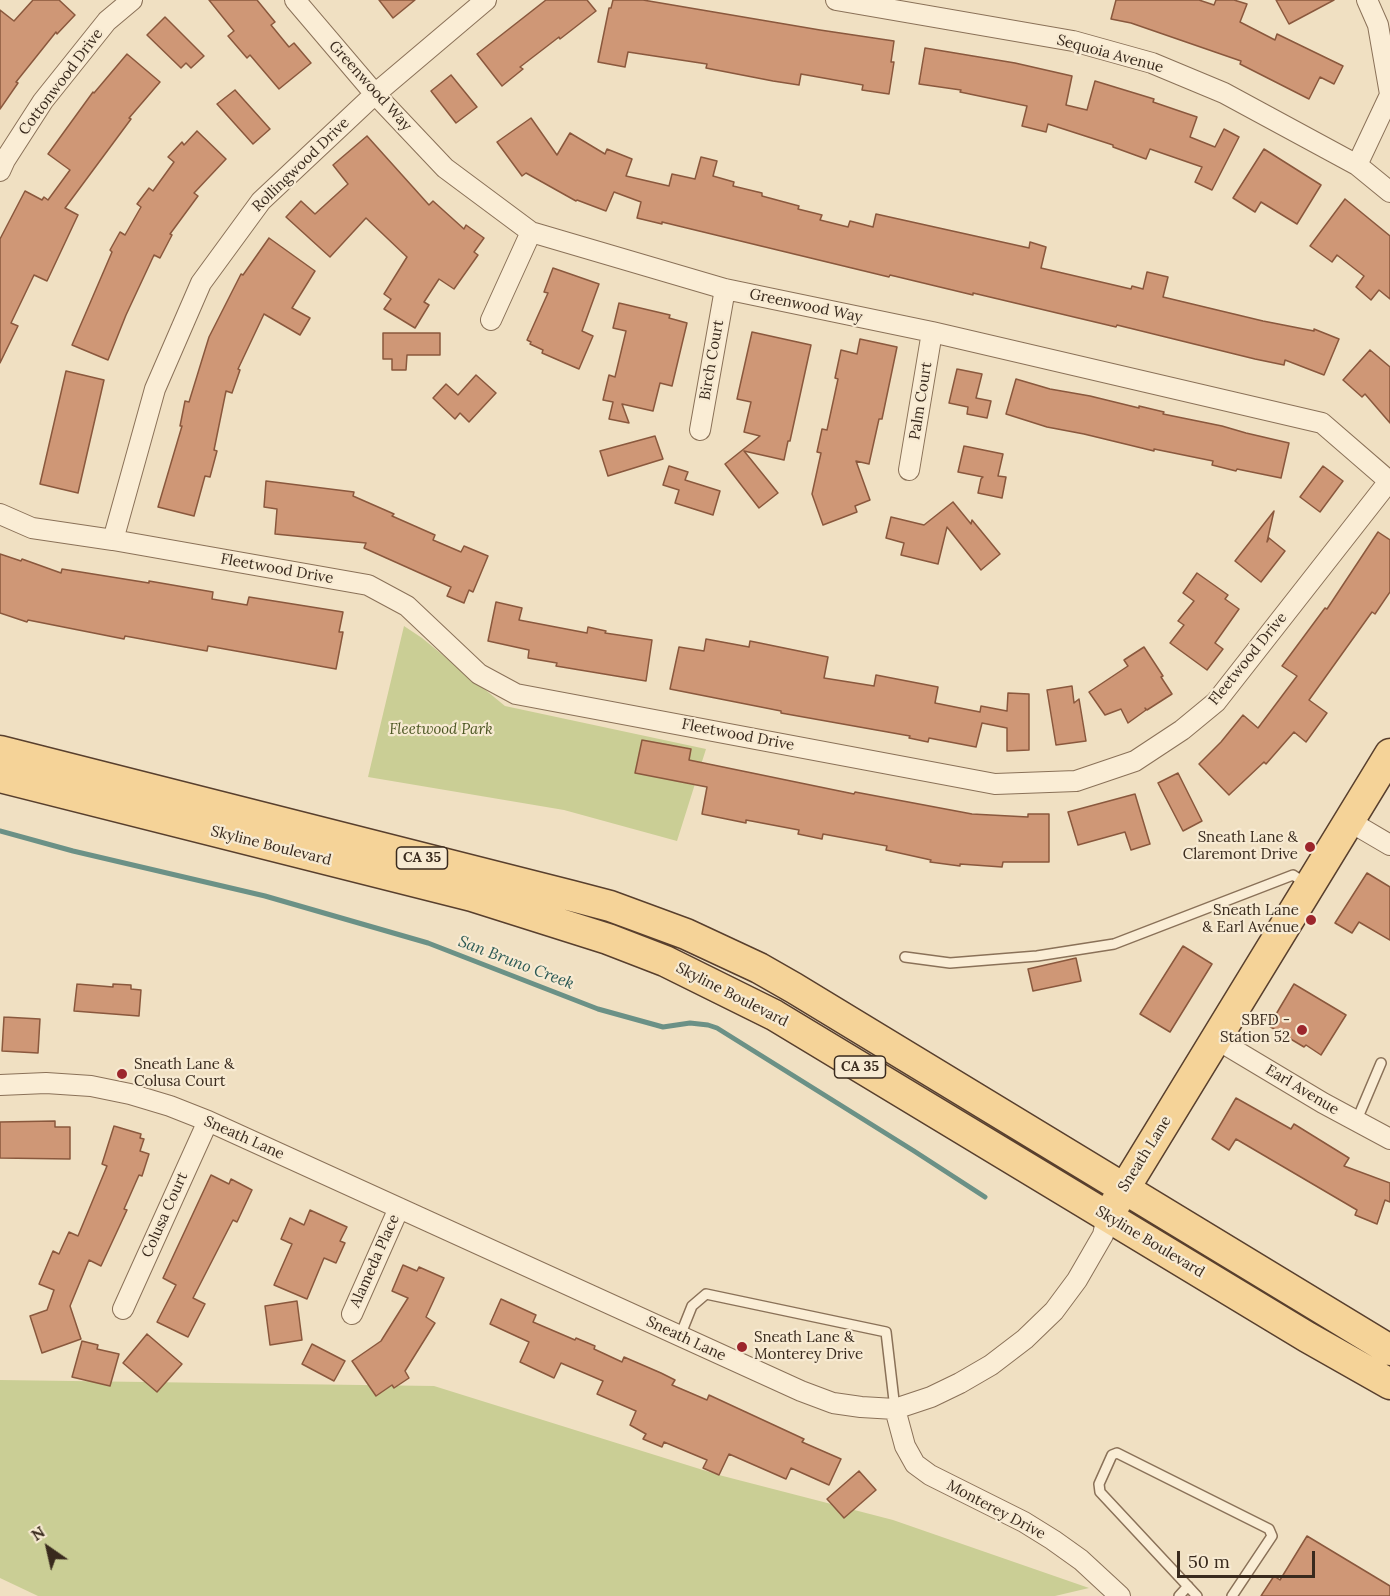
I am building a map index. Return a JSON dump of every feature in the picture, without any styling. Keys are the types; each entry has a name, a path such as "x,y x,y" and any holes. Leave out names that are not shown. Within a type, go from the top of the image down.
{"main road":[{"name":"Skyline Boulevard","path":"0,751 610,906 723,950 759,968 1390,1350"},
{"name":"Sneath Lane","path":"1107,1216 1390,754"},
{"name":"Skyline Boulevard","path":"0,777 472,897 626,945 704,978 774,1015 1324,1347 1390,1384"}],"street":[{"name":"Cottonwood Drive","path":"0,171 43,101 107,21 132,0"},
{"name":"Greenwood Way","path":"295,0 375,94 445,168 531,232 725,289 932,332 1322,423 1389,480"},
{"name":"Rollingwood Drive","path":"113,540 155,389 201,283 261,201 375,94 486,0"},
{"name":"Sequoia Avenue","path":"836,0 911,7 1073,41 1152,63 1224,93 1357,165 1390,192"},
{"path":"1357,165 1390,94 1378,25 1366,0"},
{"path":"491,320 531,232"},
{"name":"Birch Court","path":"700,430 725,289"},
{"name":"Palm Court","path":"909,470 932,332"},
{"name":"Fleetwood Drive","path":"0,514 32,528 368,585 406,606 479,674 516,694 995,784 1076,781 1135,761 1182,730 1216,702 1389,480"},
{"path":"1350,820 1390,845"},
{"name":"Earl Avenue","path":"1216,1039 1356,1122 1390,1139"},
{"name":"Sneath Lane","path":"0,1085 46,1083 91,1086 130,1094 170,1106 208,1121 801,1391 833,1403 861,1407 895,1409 931,1397 991,1365 1025,1340 1054,1311 1077,1280 1103,1235 1107,1216"},
{"name":"Colusa Court","path":"123,1309 208,1121"},
{"name":"Alameda Place","path":"352,1314 399,1208"},
{"name":"Monterey Drive","path":"895,1409 905,1446 915,1464 930,1475 1024,1522 1053,1540 1081,1560 1119,1596"}],"lane":[{"path":"905,957 950,963 1037,956 1114,944 1293,875 1310,886"},
{"path":"1356,1122 1381,1063"},
{"path":"680,1336 692,1306 706,1294 886,1332 895,1409"},
{"path":"1197,1596 1100,1492 1099,1484 1112,1455 1117,1453 1269,1529 1272,1536 1232,1596"},
{"path":"1179,1596 1188,1587"}],"green space":[{"name":"Fleetwood Park","path":"404,626 505,706 706,749 677,841 564,810 368,777"},
{"path":"0,1380 434,1386 719,1475 893,1520 1089,1588 1055,1596 38,1596 0,1578"}],"building":[{"path":"33,0 59,0 75,15 57,34 56,32 16,82 18,83 0,109 0,10 14,21"},
{"path":"209,0 257,0 275,22 271,25 289,47 294,43 311,63 279,89 250,55 247,58 228,36 234,31"},
{"path":"379,0 415,0 393,18"},
{"path":"546,0 587,0 596,11 520,67 523,69 502,86 477,54"},
{"path":"613,0 643,0 894,41 891,62 894,62 889,94 862,90 863,85 801,74 799,85 706,68 707,64 628,52 625,67 598,62 609,8"},
{"path":"1116,0 1199,0 1214,5 1216,0 1234,0 1247,4 1240,22 1275,40 1277,34 1343,66 1334,84 1320,77 1309,99 1240,64 1241,61 1131,23 1111,19"},
{"path":"1276,0 1334,0 1289,24"},
{"path":"165,17 204,56 191,68 186,63 181,68 147,35"},
{"path":"925,48 1015,63 1072,76 1066,105 1087,110 1095,81 1154,99 1153,102 1197,117 1190,137 1215,147 1224,129 1239,137 1212,190 1195,182 1202,167 1150,149 1146,159 1113,147 1113,145 1048,124 1046,132 1022,126 1027,106 960,92 961,90 919,84"},
{"path":"127,54 160,82 129,118 131,119 65,208 78,215 47,281 34,275 11,323 18,326 0,363 0,239 25,191 42,200 44,197 48,200 70,170 48,154 93,92"},
{"path":"451,75 477,107 456,123 431,91"},
{"path":"235,90 270,129 253,144 217,104"},
{"path":"531,118 557,155 570,133 605,154 607,149 632,159 626,176 669,186 672,174 695,179 701,157 717,161 713,176 734,182 733,186 762,193 762,196 822,215 820,220 848,227 850,221 873,227 876,214 1029,248 1030,242 1046,247 1041,268 1131,289 1132,286 1143,289 1147,272 1168,277 1163,297 1263,321 1314,331 1314,329 1339,339 1324,375 1285,360 1284,365 1255,359 1117,325 1116,327 890,275 889,277 662,222 662,224 637,218 641,202 614,192 606,211 576,201 526,173 522,176 497,142"},
{"path":"197,131 226,159 194,193 198,196 170,234 172,235 160,258 154,255 108,360 72,345 112,252 110,250 120,232 125,235 141,207 137,204 149,188 153,191 174,162 168,157 182,142 184,145"},
{"path":"367,136 429,205 433,201 464,229 466,225 484,238 474,252 478,255 454,289 439,279 424,302 429,305 415,328 384,309 391,299 384,294 407,257 366,218 330,257 286,217 301,201 315,214 348,184 333,165"},
{"path":"1264,149 1321,185 1297,224 1261,202 1255,212 1233,198"},
{"path":"1345,199 1390,236 1390,299 1379,290 1371,300 1356,287 1364,276 1337,255 1332,262 1310,246"},
{"path":"269,238 315,271 292,308 310,318 300,335 264,314 238,369 240,370 232,393 226,391 214,450 217,451 210,477 205,476 194,516 158,507 182,426 180,426 185,401 189,402 209,337 241,274 243,275"},
{"path":"553,268 599,284 582,331 593,336 579,369 542,353 543,350 530,344 531,342 527,340 548,293 544,292"},
{"path":"619,303 670,315 669,318 687,323 672,386 660,383 653,411 622,404 629,423 609,419 613,402 603,400 609,375 615,377 626,331 613,328"},
{"path":"752,332 811,345 784,460 744,451 778,493 759,508 725,464 760,436 744,432 751,402 737,399"},
{"path":"383,333 440,333 440,355 407,355 406,370 392,370 392,359 383,359"},
{"path":"860,339 897,347 882,419 879,419 869,464 856,461 870,500 855,506 857,512 823,525 812,494 821,453 817,452 822,429 827,430 838,379 835,378 841,350 857,354"},
{"path":"1370,350 1390,367 1390,423 1365,394 1362,397 1343,380"},
{"path":"957,369 982,374 976,398 991,401 987,418 967,414 968,407 949,403"},
{"path":"66,371 104,380 78,493 40,484"},
{"path":"476,375 496,393 469,422 460,413 455,419 433,398 446,384 458,395"},
{"path":"1016,379 1050,389 1139,408 1139,406 1164,412 1163,414 1289,443 1281,478 1237,469 1236,471 1212,465 1213,461 1154,449 1154,451 1047,427 1006,414"},
{"path":"655,436 663,459 608,476 600,451"},
{"path":"964,446 1003,454 998,476 1006,477 1002,498 978,493 983,477 958,472"},
{"path":"669,466 688,472 685,480 720,491 713,515 675,503 679,490 663,485"},
{"path":"1323,466 1343,481 1320,512 1300,497"},
{"path":"266,481 354,492 353,496 435,535 433,540 461,552 464,546 488,556 473,592 469,590 464,603 447,596 451,587 364,548 366,543 275,534 277,509 264,507"},
{"path":"953,502 971,524 972,520 1000,554 981,570 947,527 938,564 901,555 904,543 886,538 891,517 924,525"},
{"path":"1274,511 1267,542 1269,538 1285,551 1261,582 1235,561"},
{"path":"1378,532 1390,540 1390,592 1375,614 1372,612 1309,700 1327,713 1306,742 1294,732 1266,764 1264,762 1229,795 1199,764 1243,715 1258,728 1297,676 1282,666 1325,608 1327,609"},
{"path":"0,554 61,573 62,569 213,592 212,599 247,605 249,597 343,612 339,632 343,632 336,669 208,646 207,651 125,636 124,639 28,620 27,622 0,613"},
{"path":"1197,573 1228,595 1225,599 1239,609 1215,643 1223,649 1207,670 1170,643 1184,625 1178,621 1194,601 1183,593"},
{"path":"496,602 522,608 519,620 587,633 588,627 606,631 605,633 652,640 646,681 556,666 557,663 528,658 529,650 488,641"},
{"path":"706,639 749,647 750,641 828,657 824,678 874,686 876,675 938,687 935,703 980,712 981,706 1007,711 1008,693 1029,694 1029,750 1007,751 1007,728 982,723 976,747 929,738 928,742 909,738 910,736 781,713 781,711 670,689 679,647 704,651"},
{"path":"1144,647 1172,694 1147,710 1145,708 1146,710 1128,723 1121,709 1105,715 1089,692 1128,666 1124,660"},
{"path":"1072,686 1074,703 1079,699 1086,741 1056,745 1047,690"},
{"path":"642,740 691,749 689,760 854,794 855,792 972,814 1028,817 1028,814 1049,814 1049,862 1003,862 1002,867 960,864 960,866 930,862 931,860 886,850 887,846 823,834 822,839 798,834 799,830 702,814 707,787 635,773"},
{"path":"1178,773 1202,821 1183,831 1158,783"},
{"path":"1135,794 1150,844 1131,850 1125,832 1078,845 1068,812"},
{"path":"1367,873 1390,887 1390,940 1359,922 1352,933 1335,923"},
{"path":"1183,946 1212,964 1170,1032 1140,1014"},
{"path":"1076,958 1081,981 1033,991 1028,969"},
{"path":"77,984 113,987 113,984 131,985 131,989 141,990 139,1016 74,1011"},
{"path":"1294,984 1346,1015 1321,1055 1269,1026"},
{"path":"4,1017 40,1019 38,1053 2,1051"},
{"path":"1236,1098 1291,1129 1294,1124 1349,1158 1344,1166 1390,1183 1390,1202 1385,1200 1377,1224 1355,1215 1357,1210 1236,1139 1229,1150 1212,1139"},
{"path":"55,1121 55,1127 70,1127 70,1159 0,1158 0,1122"},
{"path":"114,1126 141,1134 140,1138 144,1139 140,1151 149,1154 142,1176 139,1175 124,1209 127,1210 101,1266 89,1260 70,1306 81,1339 42,1353 30,1316 47,1310 54,1290 39,1284 53,1251 59,1254 69,1232 78,1236 107,1166 102,1164"},
{"path":"211,1175 229,1184 231,1179 252,1190 237,1222 233,1220 193,1298 205,1304 188,1337 157,1322 176,1285 163,1278"},
{"path":"310,1210 347,1227 340,1241 345,1243 336,1263 324,1258 307,1299 274,1285 292,1244 281,1239 290,1218 304,1225"},
{"path":"403,1265 417,1271 419,1267 444,1278 426,1317 435,1323 405,1371 409,1378 394,1388 392,1385 376,1396 352,1361 381,1341 408,1298 392,1291"},
{"path":"501,1299 536,1315 533,1322 595,1346 594,1349 622,1362 624,1357 661,1373 675,1380 672,1385 707,1400 709,1395 804,1439 802,1442 841,1459 829,1485 791,1468 786,1479 729,1454 719,1475 703,1468 707,1460 664,1442 662,1447 643,1439 646,1434 630,1425 636,1411 597,1394 603,1381 561,1363 554,1378 520,1362 529,1342 490,1324"},
{"path":"297,1301 302,1340 270,1345 265,1306"},
{"path":"147,1334 182,1364 157,1392 123,1363"},
{"path":"82,1341 98,1345 97,1349 119,1354 110,1386 72,1377"},
{"path":"312,1344 345,1361 334,1381 302,1364"},
{"path":"859,1471 876,1490 844,1518 827,1499"},
{"path":"1307,1536 1390,1586 1390,1596 1261,1596 1274,1576 1280,1580"}],"waterway":[{"name":"San Bruno Creek","path":"0,831 73,851 265,896 428,943 598,1009 663,1027 690,1023 717,1028 985,1197"}],"place":[{"name":"Sneath Lane & Claremont Drive","path":"1310,847"},
{"name":"Sneath Lane & Earl Avenue","path":"1311,920"},
{"name":"SBFD - Station 52","path":"1302,1030"},
{"name":"Sneath Lane & Colusa Court","path":"122,1074"},
{"name":"Sneath Lane & Monterey Drive","path":"742,1347"}]}
